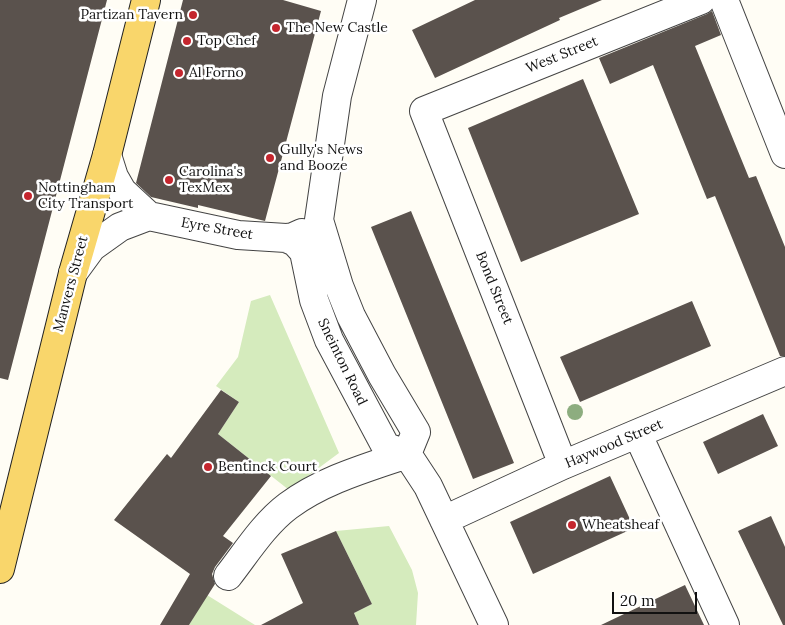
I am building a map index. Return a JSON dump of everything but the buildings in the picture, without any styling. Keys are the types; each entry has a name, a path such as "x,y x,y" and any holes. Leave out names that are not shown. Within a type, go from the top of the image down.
{"main road":[{"name":"Manvers Street","path":"0,570 73,273 107,155 146,0"}],"street":[{"name":"Sneinton Road","path":"286,238 295,242 304,252 314,300 329,340 377,431 386,447 407,454 416,432 351,316 339,286 319,220 337,96 362,0"},
{"name":"West Street","path":"424,110 701,0"},
{"path":"724,0 785,154"},
{"name":"Bond Street","path":"424,110 563,465"},
{"path":"73,273 92,247 120,227 149,216 122,191 114,177 107,155"},
{"name":"Eyre Street","path":"149,216 238,235 286,238"},
{"path":"286,238 293,237 307,230 319,220"},
{"name":"Haywood Street","path":"444,520 563,465 638,435 785,371"},
{"path":"638,435 725,625"},
{"path":"228,576 269,524 288,506 336,478 407,454 428,486 494,625"}],"green space":[{"path":"270,295 339,453 289,490 218,434 239,402 216,386 238,357 251,301"},
{"path":"389,526 412,570 418,593 416,625 359,625 354,613 372,604 336,531"},
{"path":"207,595 255,625 189,625"}],"place":[{"name":"Partizan Tavern","path":"193,15"},
{"name":"The New Castle","path":"276,28"},
{"name":"Top Chef","path":"187,41"},
{"name":"Al Forno","path":"179,73"},
{"name":"Gully's News and Booze","path":"270,158"},
{"name":"Carolina's TexMex","path":"169,180"},
{"name":"Nottingham City Transport","path":"28,196"},
{"name":"Bentinck Court","path":"208,467"},
{"name":"Wheatsheaf","path":"572,525"}]}
